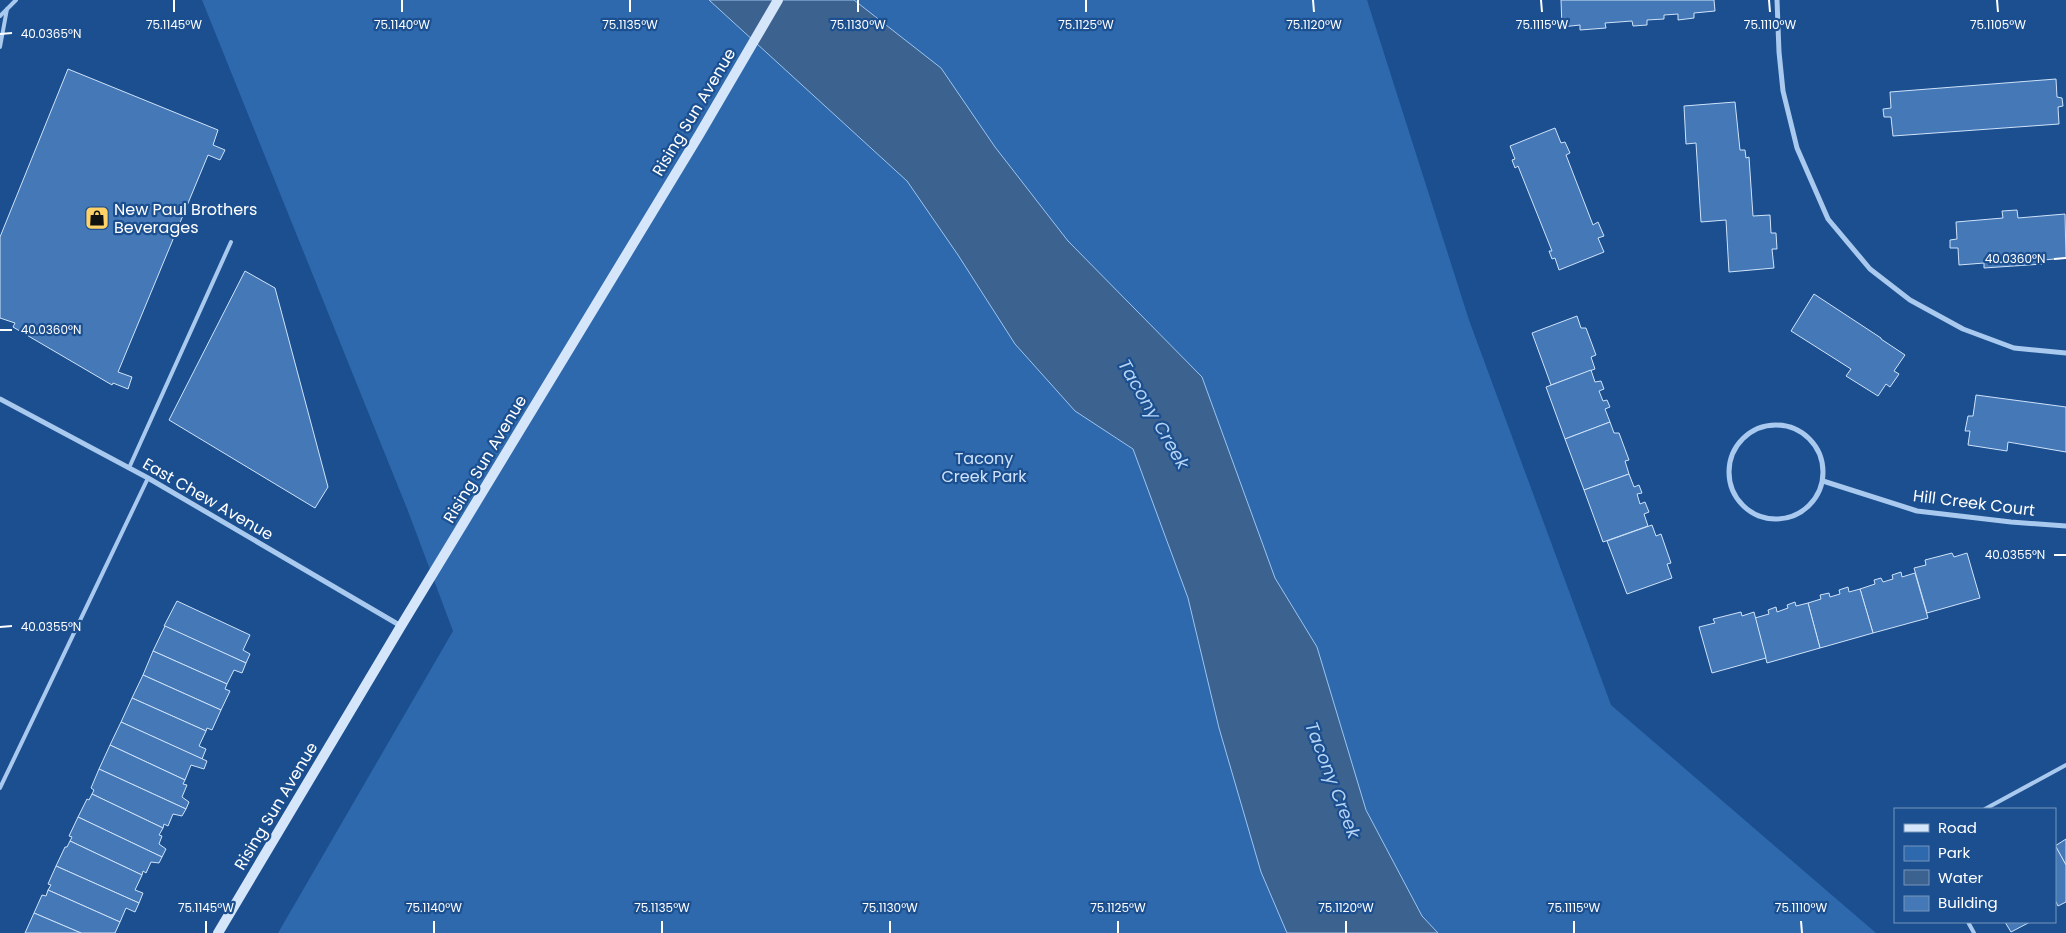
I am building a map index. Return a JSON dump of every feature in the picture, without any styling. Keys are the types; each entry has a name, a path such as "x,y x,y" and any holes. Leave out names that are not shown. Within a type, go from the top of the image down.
{"main road":[{"name":"Rising Sun Avenue","path":"218,933 401,626 699,135 778,0"}],"street":[{"path":"1777,0 1779,52 1784,91 1797,148 1828,219 1870,268 1910,300 1963,329 2014,348 2066,353"},
{"name":"East Chew Avenue","path":"0,398 148,478 401,626"},
{"path":"1770,426 1785,426 1799,431 1811,440 1819,452 1823,466 1823,481 1817,496 1806,509 1792,516 1776,519 1760,516 1746,508 1736,495 1730,480 1730,464 1735,450 1744,438 1756,430 1770,426"},
{"name":"Hill Creek Court","path":"1823,481 1917,511 2011,522 2066,526"}],"lane":[{"path":"0,16 16,0"},
{"path":"0,46 7,9"},
{"path":"129,468 232,242"},
{"path":"0,788 148,478"},
{"path":"1988,808 2066,765"}],"green space":[{"name":"Tacony Creek Park","path":"202,0 1367,0 1469,320 1611,705 1876,933 278,933 453,631 408,511"}],"water":[{"name":"Tacony Creek","path":"709,0 854,0 941,68 995,147 1068,241 1202,377 1275,578 1317,647 1366,810 1422,916 1438,933 1287,933 1261,872 1219,728 1188,598 1133,449 1075,411 1015,344 958,255 907,181"}],"building":[{"path":"1561,0 1714,0 1715,11 1694,13 1694,18 1678,20 1678,14 1664,15 1664,19 1647,20 1647,25 1633,26 1632,21 1605,23 1606,28 1580,30 1580,25 1562,27"},
{"path":"68,69 218,130 213,145 225,150 220,160 208,155 118,372 132,377 128,389 113,383 112,385 13,327 15,323 0,318 0,237"},
{"path":"2056,79 2057,97 2062,98 2063,106 2058,107 2059,124 1893,136 1891,117 1884,117 1883,109 1891,108 1890,92"},
{"path":"1735,102 1740,150 1745,150 1746,158 1749,157 1753,216 1770,215 1771,233 1776,233 1777,249 1772,249 1774,268 1729,272 1726,220 1701,222 1696,143 1686,144 1684,106"},
{"path":"1555,128 1561,143 1565,142 1570,153 1566,155 1593,225 1598,222 1604,236 1598,238 1604,252 1559,270 1555,258 1552,259 1549,251 1552,251 1518,166 1515,168 1512,160 1515,159 1510,146"},
{"path":"2017,210 2018,218 2065,214 2066,258 2043,260 2043,264 1984,268 1984,263 1959,265 1958,248 1950,248 1950,240 1957,239 1956,222 2003,218 2002,211"},
{"path":"245,271 275,288 328,487 315,508 169,420"},
{"path":"1814,294 1905,355 1894,371 1899,374 1890,387 1886,384 1878,396 1846,376 1851,369 1791,331"},
{"path":"1577,316 1581,328 1586,328 1596,355 1591,357 1595,369 1551,385 1532,333"},
{"path":"1591,370 1595,382 1601,381 1604,389 1599,391 1603,401 1607,400 1610,407 1605,409 1610,422 1565,439 1546,387"},
{"path":"1976,395 2066,407 2066,452 2008,442 2007,451 1968,445 1970,431 1965,431 1968,416 1973,416"},
{"path":"1610,422 1614,433 1619,433 1629,460 1625,461 1629,474 1584,490 1565,439"},
{"path":"1629,474 1634,487 1639,485 1642,493 1637,494 1640,504 1645,502 1649,512 1644,514 1648,526 1603,542 1584,490"},
{"path":"1652,525 1656,536 1661,534 1671,563 1667,564 1672,578 1627,594 1607,541"},
{"path":"1952,553 1954,557 1967,553 1980,598 1927,613 1914,568 1926,565 1925,560"},
{"path":"1901,572 1902,577 1915,573 1928,618 1873,633 1860,589 1875,584 1874,580 1881,578 1883,582 1893,579 1892,575"},
{"path":"1848,587 1849,592 1860,589 1873,633 1820,648 1808,603 1821,599 1820,595 1829,593 1830,597 1840,594 1839,590"},
{"path":"177,601 250,635 243,650 250,654 246,663 164,626"},
{"path":"1795,602 1796,606 1808,603 1820,648 1767,663 1755,618 1769,614 1768,610 1776,607 1777,612 1788,608 1787,605"},
{"path":"1741,612 1742,616 1754,612 1766,658 1712,673 1699,627 1715,623 1713,619"},
{"path":"165,626 246,663 242,673 234,670 227,684 153,651"},
{"path":"153,651 227,684 225,689 230,691 221,710 143,675"},
{"path":"143,675 221,710 212,730 207,728 206,731 132,698"},
{"path":"132,698 206,731 199,746 206,749 202,759 121,722"},
{"path":"121,722 207,761 204,769 191,765 185,780 110,745"},
{"path":"110,745 185,780 183,784 187,785 182,797 189,802 186,809 99,769"},
{"path":"99,769 186,809 182,816 173,814 168,826 164,824 163,828 92,794 94,790 91,788"},
{"path":"92,794 163,828 159,835 162,836 159,844 166,849 162,857 78,817 87,799 89,800"},
{"path":"78,817 162,857 159,863 151,862 146,873 143,871 142,875 70,841 72,837 69,836"},
{"path":"2066,839 2066,865 2056,848 2056,845"},
{"path":"70,841 142,875 135,890 143,893 139,903 56,866"},
{"path":"2056,847 2066,865 2066,902 2058,906 2056,902"},
{"path":"56,866 139,903 135,912 126,908 120,922 48,890 51,885 48,884"},
{"path":"48,890 120,922 115,933 81,933 34,913 42,895 46,896"},
{"path":"34,913 81,933 25,933"},
{"path":"2006,923 2028,923 2011,932"}],"place":[{"name":"New Paul Brothers Beverages","path":"97,218"}]}
